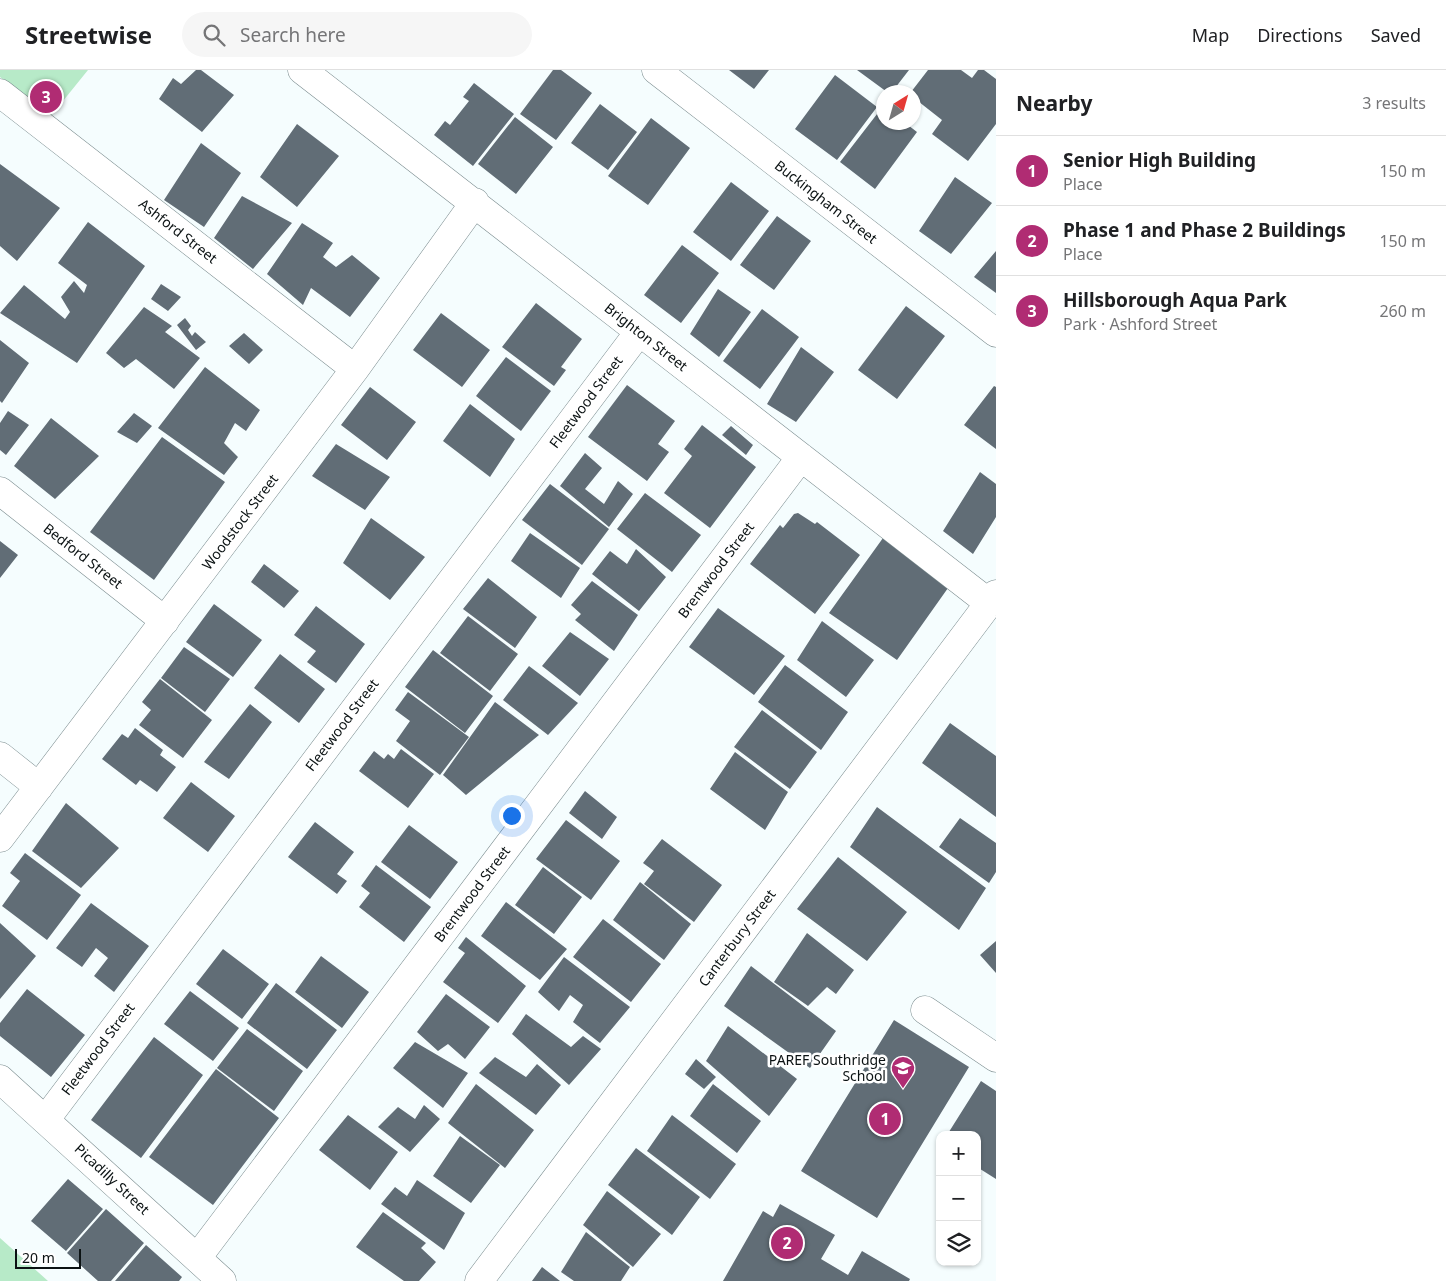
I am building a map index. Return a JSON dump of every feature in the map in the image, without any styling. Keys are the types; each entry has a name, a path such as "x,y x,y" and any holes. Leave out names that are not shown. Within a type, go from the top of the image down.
{"street":[{"name":"Brighton Street","path":"302,70 475,202 801,458 992,599"},
{"name":"Buckingham Street","path":"656,70 996,334"},
{"name":"Ashford Street","path":"0,93 355,369"},
{"name":"Woodstock Street","path":"0,838 355,369 475,202"},
{"name":"Fleetwood Street","path":"46,1119 639,332"},
{"name":"Brentwood Street","path":"197,1258 801,458"},
{"name":"Bedford Street","path":"0,491 165,621"},
{"name":"Canterbury Street","path":"479,1281 992,599"},
{"path":"0,756 39,787"},
{"path":"925,1010 996,1058"},
{"name":"Picadilly Street","path":"0,1079 222,1281"}],"green space":[{"path":"0,70 88,70 50,117 0,77"},
{"path":"0,1238 48,1281 0,1281"}],"building":[{"path":"196,70 201,70 234,95 202,132 159,99 173,78 181,84"},
{"path":"553,70 561,70 592,93 556,140 520,114"},
{"path":"729,70 769,70 754,89"},
{"path":"857,70 909,70 897,85 877,85"},
{"path":"928,70 961,70 972,78 978,70 984,70 996,79 996,124 968,161 932,134 942,120 921,104 921,85 916,85"},
{"path":"835,75 876,106 837,160 795,129"},
{"path":"474,83 514,114 473,166 434,135 445,121 450,125 469,101 463,97"},
{"path":"600,104 637,132 608,170 571,143"},
{"path":"876,115 876,130 914,130 917,132 875,189 840,162"},
{"path":"515,117 553,147 516,194 478,164"},
{"path":"651,118 690,148 648,205 608,176"},
{"path":"297,124 339,156 297,207 260,177"},
{"path":"201,143 241,173 204,227 164,200"},
{"path":"0,164 60,208 17,261 0,246"},
{"path":"955,177 992,203 951,254 919,231"},
{"path":"731,182 769,211 731,261 693,232"},
{"path":"242,196 292,223 253,269 214,238"},
{"path":"777,216 811,241 774,290 740,265"},
{"path":"88,222 145,266 77,363 0,313 24,285 65,319 70,312 61,297 74,281 84,293 87,285 58,263"},
{"path":"302,223 333,243 323,257 336,267 352,255 380,278 350,317 311,288 303,305 267,274"},
{"path":"682,245 719,273 681,323 644,295"},
{"path":"996,251 996,293 974,277"},
{"path":"161,284 181,297 168,311 151,299"},
{"path":"718,289 751,312 719,357 690,334"},
{"path":"536,303 582,339 561,367 566,370 554,386 502,347"},
{"path":"906,306 945,336 897,399 858,370"},
{"path":"144,307 172,326 165,332 200,358 174,389 136,359 124,368 106,353"},
{"path":"762,309 799,337 760,389 723,361"},
{"path":"441,313 490,350 462,387 413,350"},
{"path":"185,318 191,326 188,330 192,336 195,332 206,342 196,350 177,325"},
{"path":"244,333 263,350 249,364 229,346"},
{"path":"0,340 29,363 2,403 0,401"},
{"path":"801,347 834,372 796,422 767,404"},
{"path":"506,357 551,391 521,431 476,396"},
{"path":"205,367 260,410 246,431 235,423 224,443 238,457 224,475 158,428"},
{"path":"627,385 675,421 658,444 669,452 647,481 588,437"},
{"path":"994,386 996,387 996,449 964,425"},
{"path":"370,387 416,422 387,460 341,425"},
{"path":"470,404 515,439 490,477 443,441"},
{"path":"8,411 29,425 6,455 0,450 0,423"},
{"path":"134,413 152,426 137,443 117,432"},
{"path":"51,418 99,456 55,499 14,466"},
{"path":"702,425 756,467 710,528 664,493 692,456 684,449"},
{"path":"731,426 753,445 746,455 722,435"},
{"path":"162,437 225,482 154,580 90,532"},
{"path":"336,444 390,477 365,510 312,476"},
{"path":"585,453 602,468 585,489 604,504 618,481 633,494 609,527 560,486"},
{"path":"980,472 996,484 996,517 973,554 943,531"},
{"path":"550,484 609,529 582,565 522,520"},
{"path":"645,493 701,535 672,572 617,529"},
{"path":"798,513 815,524 817,522 860,555 815,614 750,564 780,525 783,528 794,514"},
{"path":"371,518 425,557 390,600 343,563"},
{"path":"530,533 580,568 561,598 511,561"},
{"path":"883,538 948,588 897,660 829,613"},
{"path":"0,541 18,555 0,578"},
{"path":"636,549 666,577 639,611 592,574 610,551 627,564"},
{"path":"264,564 299,591 284,608 251,582"},
{"path":"488,578 537,617 515,648 463,609"},
{"path":"592,581 638,615 614,651 575,620 581,614 571,605"},
{"path":"214,604 262,640 233,677 186,642"},
{"path":"316,606 365,644 336,683 307,662 316,651 294,635"},
{"path":"718,608 785,656 754,695 689,647"},
{"path":"468,616 518,654 490,691 440,653"},
{"path":"822,621 874,660 846,697 797,660"},
{"path":"570,632 609,659 580,696 542,666"},
{"path":"184,647 230,679 205,712 161,678"},
{"path":"433,650 493,696 465,733 405,687"},
{"path":"280,654 325,689 299,723 254,688"},
{"path":"785,665 848,712 821,750 758,702"},
{"path":"529,666 578,703 548,735 503,700"},
{"path":"160,679 212,720 183,758 139,725 151,710 142,702"},
{"path":"408,692 469,737 440,775 396,741 410,721 395,710"},
{"path":"495,702 539,735 466,795 443,775"},
{"path":"250,704 272,722 229,779 204,762"},
{"path":"762,710 817,752 790,789 734,747"},
{"path":"950,723 996,756 996,817 922,763"},
{"path":"135,728 163,750 160,755 176,767 157,792 140,780 136,785 102,759 122,734 128,738"},
{"path":"401,749 434,774 408,808 359,771 374,751 384,759 388,754 394,759"},
{"path":"735,752 788,792 765,830 710,789"},
{"path":"191,782 235,816 208,852 163,818"},
{"path":"585,791 617,817 602,839 569,813"},
{"path":"66,803 119,848 81,888 32,851"},
{"path":"877,807 986,888 959,930 850,847"},
{"path":"960,818 996,843 996,872 989,883 939,847"},
{"path":"566,820 620,861 591,900 536,859"},
{"path":"315,822 354,852 337,874 347,881 337,894 288,857"},
{"path":"409,825 458,862 430,899 381,862"},
{"path":"662,839 722,885 694,922 644,884 654,871 643,863"},
{"path":"25,853 81,895 47,940 2,906 20,881 10,873"},
{"path":"838,857 907,912 867,961 797,909"},
{"path":"376,865 431,907 404,942 359,907 370,893 361,886"},
{"path":"543,867 582,897 554,934 515,905"},
{"path":"640,882 691,924 664,960 613,920"},
{"path":"506,902 567,949 540,980 481,936"},
{"path":"91,903 149,946 114,992 94,976 108,958 96,948 82,967 56,948"},
{"path":"603,919 661,964 631,1002 573,957"},
{"path":"0,923 36,956 0,999"},
{"path":"807,933 854,970 836,994 827,987 808,1006 774,982"},
{"path":"466,937 526,986 498,1023 443,982 465,953 458,948"},
{"path":"996,941 996,973 980,955"},
{"path":"223,949 269,984 242,1019 196,984"},
{"path":"321,956 369,992 342,1028 295,992"},
{"path":"564,957 630,1007 600,1043 573,1022 583,1005 570,995 559,1011 538,992"},
{"path":"751,966 836,1031 810,1068 724,1006"},
{"path":"276,983 337,1030 307,1069 247,1023"},
{"path":"27,989 85,1035 51,1077 0,1036 0,1023"},
{"path":"190,991 239,1028 213,1061 164,1024"},
{"path":"446,994 490,1027 465,1059 448,1044 438,1051 417,1032"},
{"path":"526,1014 571,1047 583,1036 601,1049 569,1085 512,1034"},
{"path":"894,1020 969,1067 877,1218 801,1171"},
{"path":"728,1026 797,1079 769,1116 706,1061"},
{"path":"247,1029 303,1071 274,1111 217,1068"},
{"path":"154,1037 203,1075 141,1158 91,1120"},
{"path":"415,1042 468,1073 443,1108 393,1068"},
{"path":"495,1057 526,1077 537,1064 561,1085 536,1115 479,1073"},
{"path":"696,1059 716,1077 704,1089 685,1074"},
{"path":"216,1069 279,1118 213,1205 149,1157"},
{"path":"981,1081 996,1091 996,1179 981,1170 981,1131 950,1131"},
{"path":"476,1084 534,1130 505,1168 448,1123"},
{"path":"713,1084 761,1121 737,1153 690,1116"},
{"path":"424,1105 440,1119 410,1152 378,1127 398,1107 415,1119"},
{"path":"348,1115 398,1152 370,1190 319,1150"},
{"path":"672,1115 736,1164 710,1199 647,1151"},
{"path":"460,1136 500,1165 471,1203 433,1176"},
{"path":"636,1148 700,1197 672,1235 608,1185"},
{"path":"68,1179 103,1209 66,1251 31,1221"},
{"path":"417,1180 465,1213 444,1250 381,1204 395,1187 407,1196"},
{"path":"607,1191 661,1234 633,1267 583,1225"},
{"path":"780,1204 835,1235 821,1259 848,1275 862,1251 910,1279 909,1281 723,1281 763,1211 773,1217"},
{"path":"106,1209 144,1243 111,1281 98,1281 67,1253"},
{"path":"383,1212 426,1243 421,1248 436,1262 419,1281 404,1281 356,1247"},
{"path":"586,1232 630,1267 621,1281 574,1281 561,1272"},
{"path":"146,1245 182,1277 179,1281 115,1281"},
{"path":"542,1267 560,1281 532,1281"}],"place":[{"name":"Hillsborough Aqua Park","path":"46,97"},
{"name":"PAREF Southridge School","path":"903,1089"},
{"name":"Senior High Building","path":"885,1119"},
{"name":"Phase 1 and Phase 2 Buildings","path":"787,1243"}]}
